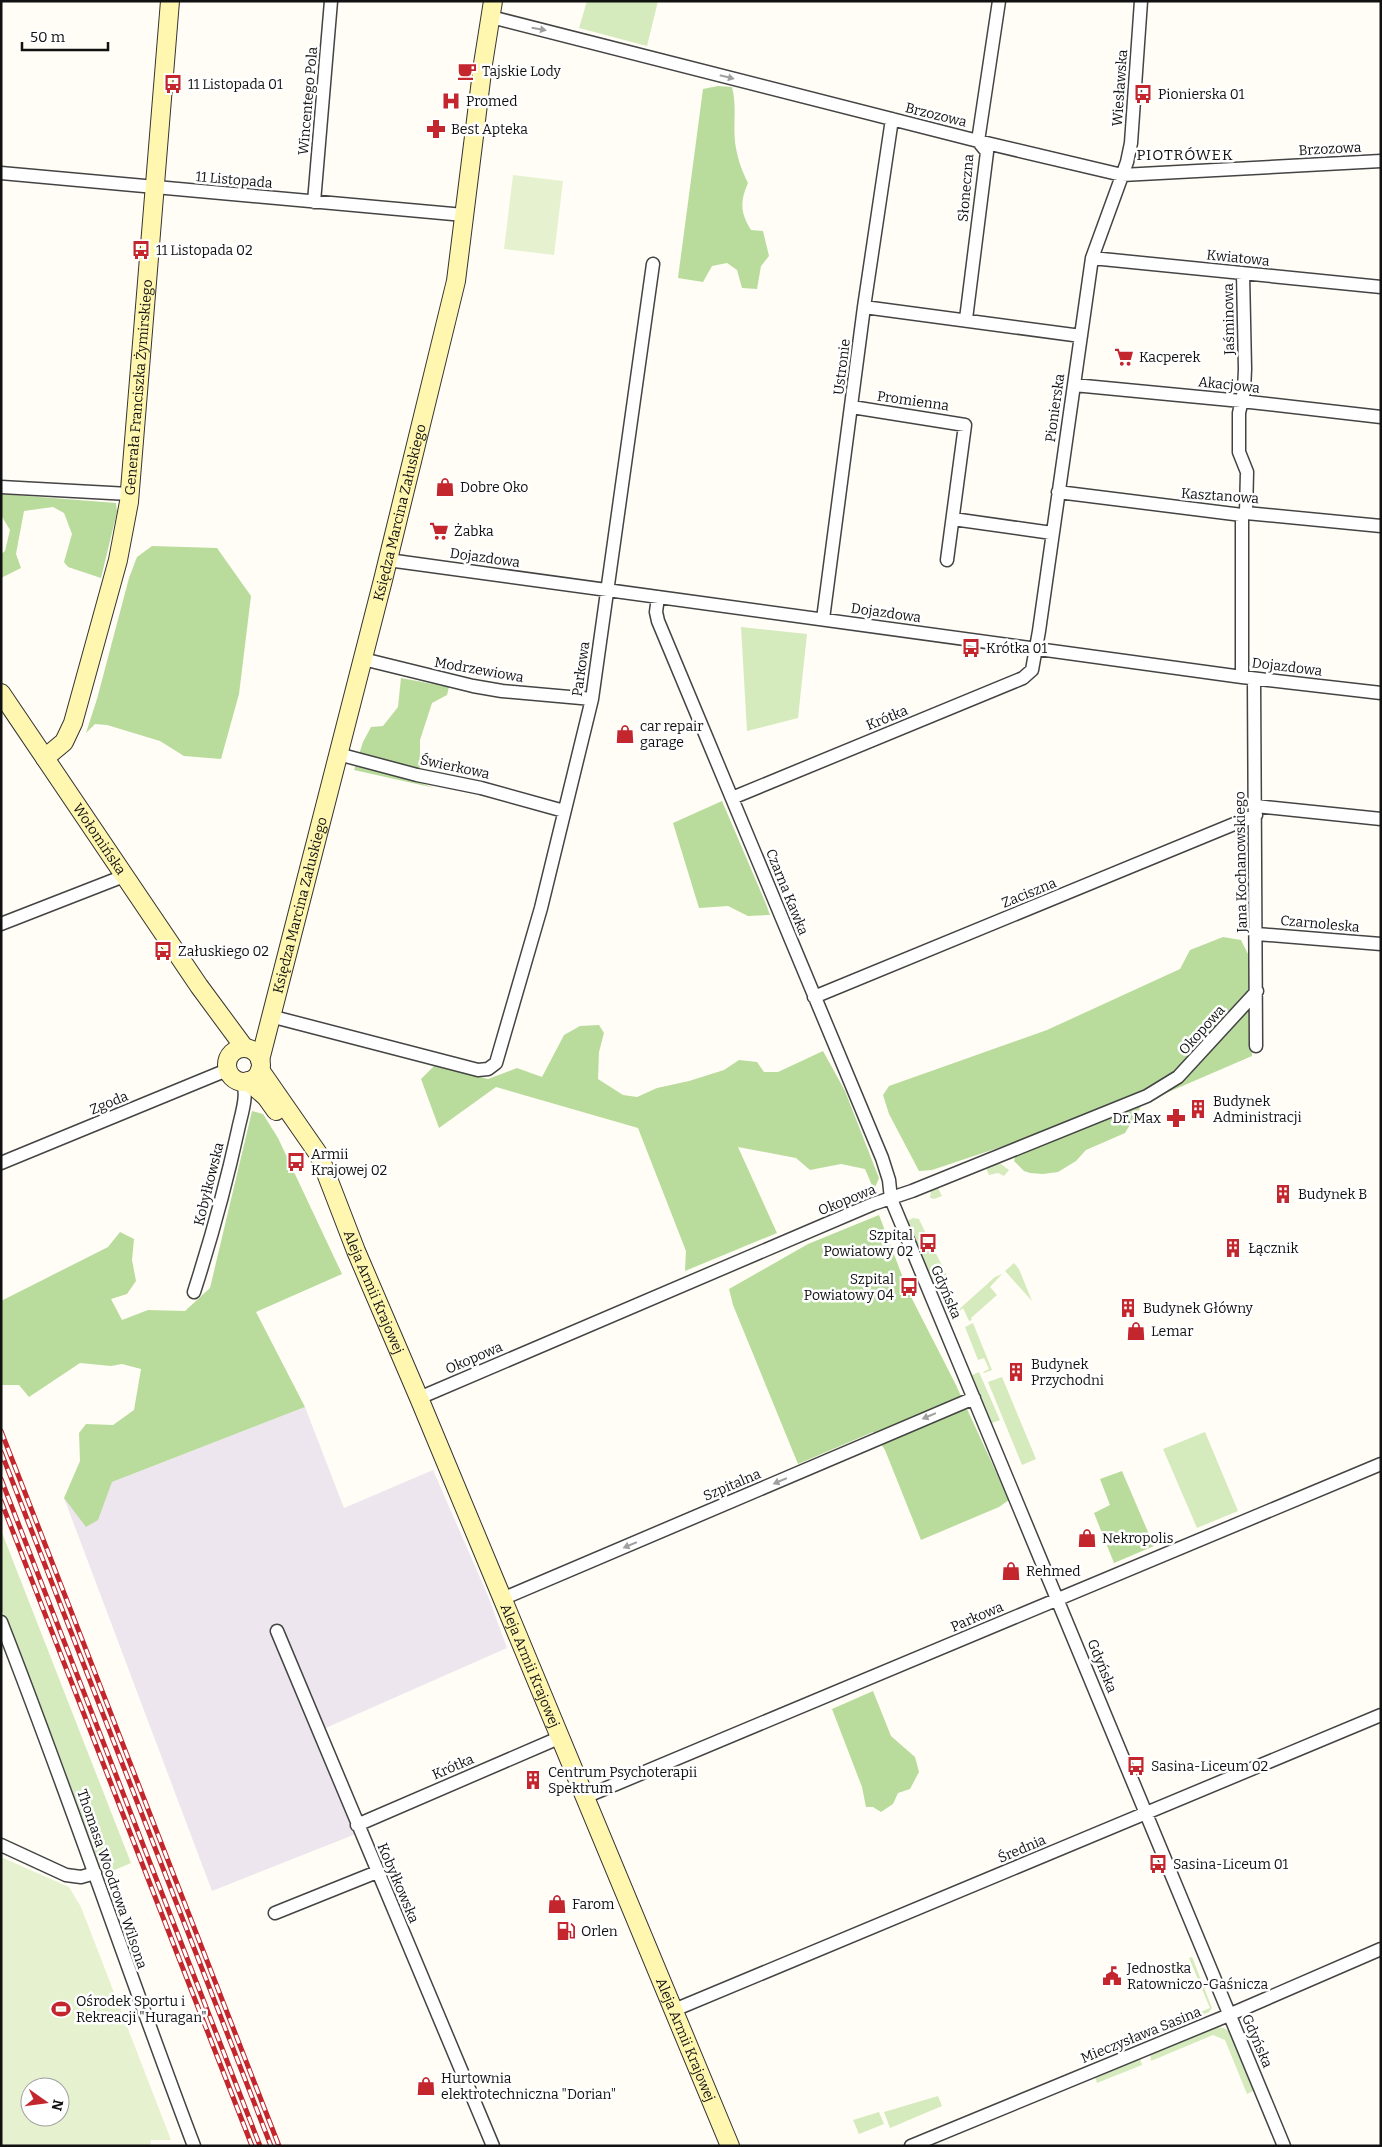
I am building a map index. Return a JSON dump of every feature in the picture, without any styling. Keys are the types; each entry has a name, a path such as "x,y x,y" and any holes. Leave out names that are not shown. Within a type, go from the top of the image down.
{"street":[{"name":"Generała Franciszka Żymirskiego","path":"45,758 64,742 73,723 118,560 129,494 170,1"},
{"name":"Wincentego Pola","path":"314,202 331,1"},
{"name":"Słoneczna","path":"966,320 987,152 978,141 999,1"},
{"name":"Wiesławska","path":"1122,175 1131,143 1141,1"},
{"name":"Brzozowa","path":"492,9 892,119 1122,175 1143,176 1381,161"},
{"name":"Księdza Marcina Załuskiego","path":"245,1064 264,1031 270,1016 363,659 456,281 483,64 492,9"},
{"name":"Ustronie","path":"823,619 864,307 892,119"},
{"name":"11 Listopada","path":"1,173 464,215"},
{"name":"Pionierska","path":"1036,649 1092,258 1122,175"},
{"name":"Kwiatowa","path":"1092,258 1381,287"},
{"name":"Parkowa","path":"270,1016 478,1070 492,1067 498,1057 541,908 592,699 653,264"},
{"name":"Jaśminowa","path":"1243,274 1245,369 1239,413 1240,452 1247,472 1244,514 1248,678"},
{"path":"864,307 1081,336"},
{"name":"Akacjowa","path":"1074,385 1381,417"},
{"name":"Promienna","path":"852,407 965,425 948,560"},
{"path":"1,487 129,494"},
{"name":"Kasztanowa","path":"1058,492 1144,505 1381,526"},
{"path":"953,519 1052,533"},
{"name":"Dojazdowa","path":"388,560 1248,678 1381,693"},
{"name":"Czarna Kawka","path":"658,597 656,612 658,621 882,1158 889,1180 891,1199"},
{"name":"Krótka","path":"732,798 1023,678 1032,670 1036,649"},
{"name":"Modrzewiowa","path":"363,659 473,686 502,691 592,699"},
{"name":"Jana Kochanowskiego","path":"1248,678 1256,811 1256,1046"},
{"name":"Wołomińska","path":"1,693 199,986 245,1064"},
{"name":"Świerkowa","path":"338,754 417,775 481,788 564,811"},
{"name":"Zaciszna","path":"814,997 1256,811 1381,819"},
{"path":"1,924 124,876"},
{"name":"Czarnoleska","path":"1257,934 1381,944"},
{"name":"Okopowa","path":"419,1398 873,1204 891,1199 1158,1091 1182,1073 1257,991"},
{"name":"Zgoda","path":"1,1163 245,1064"},
{"name":"Aleja Armii Krajowej","path":"245,1064 319,1155 330,1187 730,2146"},
{"name":"Kobyłkowska","path":"194,1292 218,1214 234,1148 245,1096 245,1064"},
{"name":"Gdyńska","path":"891,1199 1284,2146"},
{"name":"Szpitalna","path":"502,1599 974,1398"},
{"name":"Parkowa","path":"585,1797 1381,1464"},
{"name":"Thomasa Woodrowa Wilsona","path":"1,1622 194,2146"},
{"name":"Kobyłkowska","path":"278,1631 492,2146"},
{"name":"Średnia","path":"674,2010 1381,1715"},
{"name":"Krótka","path":"357,1825 561,1737"},
{"path":"1,1845 66,1875 81,1877 95,1873"},
{"path":"275,1913 377,1872"},
{"name":"Mieczysława Sasina","path":"911,2146 1230,2014 1381,1948"}],"shaded area":[{"path":"305,1407 344,1508 433,1470 488,1596 507,1648 319,1731 361,1832 212,1891 64,1498 112,1482"}],"green space":[{"path":"587,1 658,1 647,46 579,28"},
{"path":"718,86 732,87 736,147 743,173 748,183 743,201 743,212 751,230 763,231 769,256 761,266 757,289 742,288 737,270 727,263 712,266 703,282 678,278 703,89"},
{"path":"513,175 563,181 554,255 504,249"},
{"path":"1,494 116,503 117,512 101,578 68,567 64,562 72,534 64,513 53,507 24,511 16,554 21,568 1,578 1,554 5,551 10,530 1,515"},
{"path":"152,546 217,548 251,596 239,694 221,759 184,756 160,741 107,725 95,724 86,733 97,699 129,578 137,557"},
{"path":"741,627 807,634 798,718 747,731"},
{"path":"401,678 449,687 447,695 432,703 420,740 420,783 435,788 354,770 363,742 371,727 383,726 398,707"},
{"path":"722,801 770,915 748,916 728,906 699,908 673,823"},
{"path":"1223,937 1241,940 1252,962 1252,1056 1143,1103 1125,1133 1086,1150 1076,1161 1058,1172 1030,1173 1024,1171 1014,1161 1015,1157 1055,1139 1043,1133 932,1170 919,1171 889,1114 883,1095 889,1086 1047,1030 1180,969 1190,950"},
{"path":"599,1025 604,1033 599,1052 598,1079 623,1095 637,1097 657,1088 689,1081 724,1070 739,1060 757,1062 764,1072 778,1072 823,1051 845,1091 879,1178 874,1190 865,1169 841,1164 810,1170 796,1158 738,1147 777,1233 685,1271 686,1251 638,1128 496,1087 439,1128 421,1079 435,1065 488,1079 517,1068 542,1077 564,1035 580,1026"},
{"path":"252,1111 263,1114 278,1138 342,1274 256,1312 305,1407 112,1482 98,1520 86,1527 64,1498 80,1461 79,1433 86,1424 113,1425 134,1410 141,1369 122,1364 111,1366 80,1363 29,1397 19,1385 1,1385 1,1301 108,1247 120,1232 134,1239 132,1260 136,1281 127,1294 111,1299 122,1320 148,1310 185,1311 210,1288"},
{"path":"995,1163 1001,1164 1009,1170 1004,1176 998,1173 989,1175 986,1168 938,1188 942,1196 934,1199 930,1198 931,1191 935,1188"},
{"path":"879,1215 908,1291 955,1383 1009,1500 999,1507 921,1540 885,1450 873,1432 798,1464 733,1305 729,1289 808,1244"},
{"path":"913,1218 919,1219 928,1238 925,1240 928,1246 932,1245 947,1276 943,1289 933,1282 907,1221"},
{"path":"1014,1263 1019,1269 1032,1301 1005,1271"},
{"path":"1002,1274 990,1287 997,1295 971,1318 972,1320 969,1321 963,1308 955,1315 995,1277"},
{"path":"973,1323 992,1370 984,1373 989,1369 984,1358 978,1360 965,1327"},
{"path":"979,1372 1000,1420 992,1423 972,1375"},
{"path":"1002,1377 1036,1459 1022,1465 988,1382"},
{"path":"1205,1432 1238,1511 1197,1528 1163,1449"},
{"path":"1122,1471 1154,1546 1114,1563 1094,1513 1110,1505 1100,1479"},
{"path":"1,1530 131,1863 103,1875 58,1751 1,1608"},
{"path":"873,1691 891,1736 915,1757 919,1772 910,1789 898,1793 893,1804 881,1812 873,1807 866,1807 862,1787 832,1709"},
{"name":"Ośrodek Sportu i Rekreacji \"Huragan\"","path":"1,1857 69,1887 81,1907 171,2140 151,2140 150,2146 1,2146"},
{"path":"1192,1957 1212,2008 1209,2012 1168,2029 1165,2027 1210,2008 1189,1958"},
{"path":"1216,2027 1224,2028 1230,2032 1255,2090 1247,2094 1225,2040 1213,2035 1151,2061 1150,2054"},
{"path":"1140,2058 1142,2065 1097,2083 1095,2077"},
{"path":"938,2096 942,2106 890,2128 884,2112"},
{"path":"879,2112 884,2124 859,2134 853,2120"}],"railway":[{"path":"1,1431 279,2146"},
{"path":"1,1452 271,2146"},
{"path":"1,1479 260,2146"},
{"path":"1,1501 252,2146"}],"place":[{"name":"Tajskie Lody","path":"467,71"},
{"name":"11 Listopada 01","path":"173,84"},
{"name":"Pionierska 01","path":"1143,94"},
{"name":"Promed","path":"451,101"},
{"name":"Best Apteka","path":"436,129"},
{"name":"11 Listopada 02","path":"141,250"},
{"name":"Kacperek","path":"1124,357"},
{"name":"Dobre Oko","path":"445,487"},
{"name":"Żabka","path":"439,531"},
{"name":"Krótka 01","path":"971,648"},
{"name":"car repair garage","path":"625,734"},
{"name":"Załuskiego 02","path":"163,951"},
{"name":"Budynek Administracji","path":"1198,1109"},
{"name":"Dr. Max","path":"1176,1118"},
{"name":"Armii Krajowej 02","path":"296,1162"},
{"name":"Budynek B","path":"1283,1194"},
{"name":"Szpital Powiatowy 02","path":"928,1243"},
{"name":"Łącznik","path":"1233,1248"},
{"name":"Szpital Powiatowy 04","path":"909,1287"},
{"name":"Budynek Główny","path":"1128,1308"},
{"name":"Lemar","path":"1136,1331"},
{"name":"Budynek Przychodni","path":"1016,1372"},
{"name":"Nekropolis","path":"1087,1538"},
{"name":"Rehmed","path":"1011,1571"},
{"name":"Sasina-Liceum 02","path":"1136,1766"},
{"name":"Centrum Psychoterapii Spektrum","path":"533,1780"},
{"name":"Sasina-Liceum 01","path":"1158,1864"},
{"name":"Farom","path":"557,1904"},
{"name":"Orlen","path":"566,1931"},
{"name":"Jednostka Ratowniczo-Gaśnicza","path":"1112,1976"},
{"name":"Ośrodek Sportu i Rekreacji \"Huragan\"","path":"61,2009"},
{"name":"Hurtownia elektrotechniczna \"Dorian\"","path":"426,2086"}],"district":[{"name":"PIOTRÓWEK","path":"1185,155"}]}
